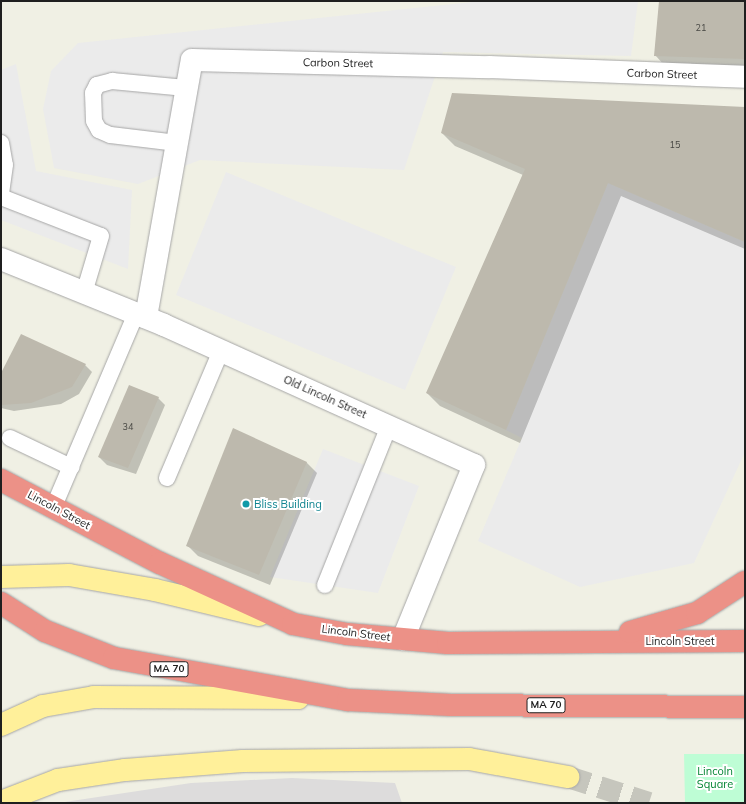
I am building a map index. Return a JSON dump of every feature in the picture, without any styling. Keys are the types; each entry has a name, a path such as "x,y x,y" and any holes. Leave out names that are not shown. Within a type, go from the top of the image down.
{"highway":[{"name":"Lincoln Street","path":"1,480 54,506 160,563 293,624 347,634 448,643 745,641"},
{"path":"575,642 645,630 697,614 745,582"},
{"name":"MA 70","path":"1,603 46,631 114,658 348,700 451,705 745,707"}],"main road":[{"path":"1,577 47,574 90,579 215,603 293,624"},
{"path":"1,726 26,712 54,703 124,695 348,700"},
{"path":"1,802 58,780 132,770 243,761 469,759 568,777"}],"street":[{"name":"Carbon Street","path":"141,316 177,143 192,60 489,66 745,78"},
{"name":"Old Lincoln Street","path":"1,259 222,351 474,465 403,639"}],"lane":[{"path":"177,143 110,135 99,130 94,121 93,93 97,85 112,81 186,88"},
{"path":"1,143 5,165 1,196 101,236 84,293"},
{"path":"54,506 141,316"},
{"path":"167,478 222,351"},
{"path":"325,585 389,426"},
{"path":"10,438 71,467"}],"shaded area":[{"path":"482,1 638,1 631,56 443,52 404,170 200,160 138,184 54,168 43,109 51,71 78,43"},
{"path":"16,64 36,171 132,190 128,269 1,220 1,70"},
{"path":"226,172 456,267 405,390 176,295"},
{"path":"608,183 745,242 745,452 694,563 580,587 478,541 522,438 506,430"},
{"path":"323,449 419,486 378,593 270,577"},
{"path":"292,778 395,783 402,803 58,803 191,783"}],"green space":[{"name":"Lincoln Square","path":"684,754 745,754 745,803 685,803"}],"building":[{"path":"659,1 745,1 745,59 654,56"},
{"path":"452,93 745,107 745,242 608,183 506,430 426,393 525,169 441,133"},
{"path":"21,334 86,364 72,387 31,403 1,405 1,373"},
{"path":"129,385 159,397 128,468 98,457"},
{"name":"Bliss Building","path":"233,428 307,462 259,575 186,546"}],"tunnel":[{"path":"568,777 649,803"}],"place":[{"name":"Bliss Building","path":"246,504"}]}
